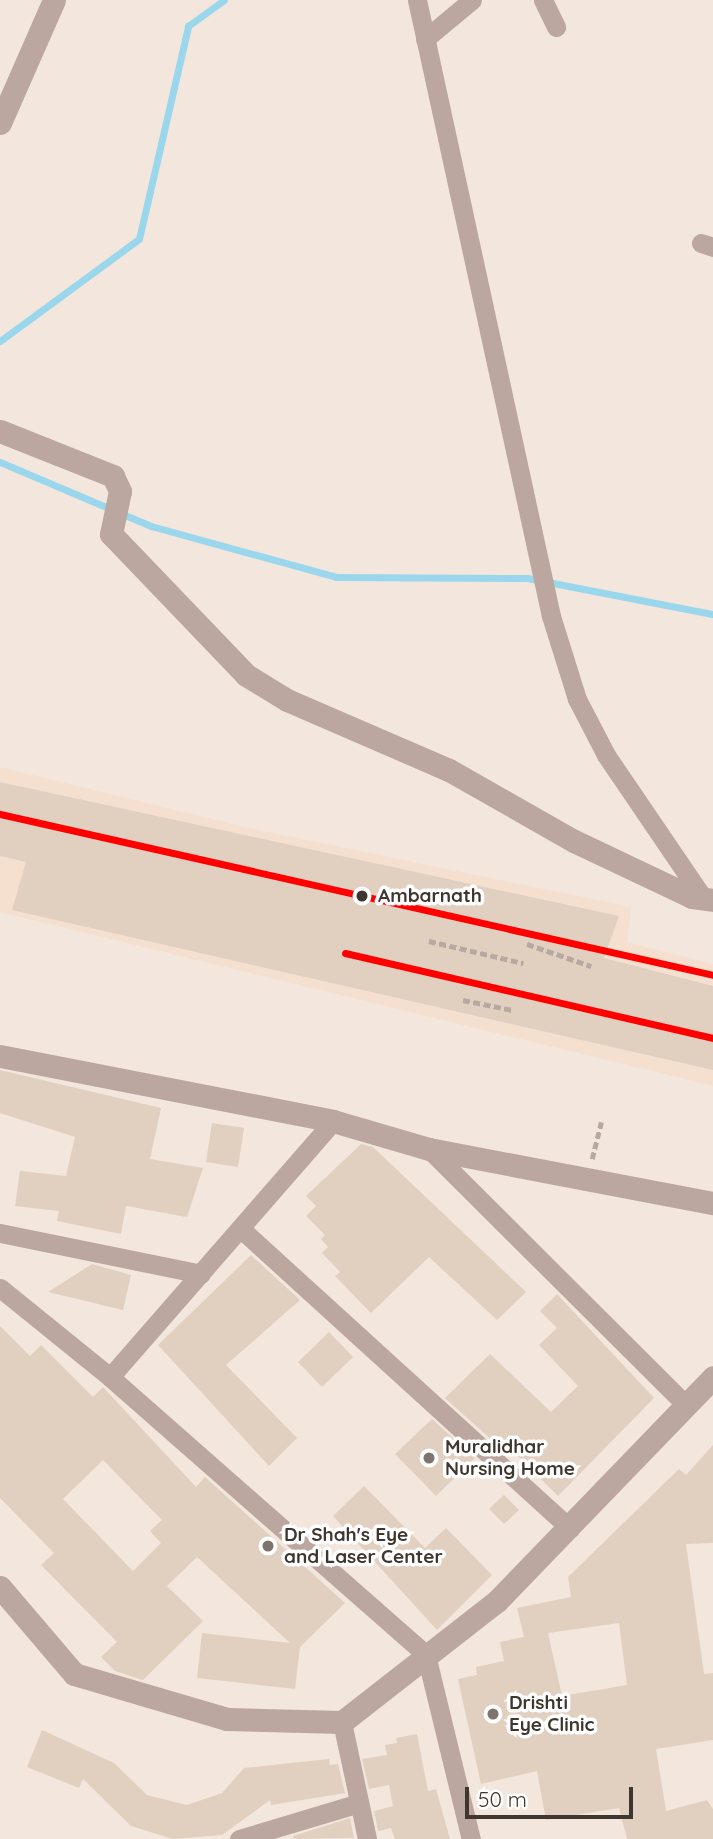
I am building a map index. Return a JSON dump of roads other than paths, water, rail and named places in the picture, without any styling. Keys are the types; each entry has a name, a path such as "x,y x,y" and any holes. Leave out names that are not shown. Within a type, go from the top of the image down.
{"street":[{"path":"0,123 54,0"},
{"path":"417,0 551,616 577,699 606,755 709,899"},
{"path":"425,39 472,0"},
{"path":"543,0 552,10 556,27"},
{"path":"0,431 113,476 120,491 108,525 111,534 246,675 287,700 449,769 574,841 709,899"},
{"path":"0,1056 333,1121 429,1149 713,1203"},
{"path":"110,1377 333,1121"},
{"path":"429,1149 684,1402"},
{"path":"241,1229 570,1528"},
{"path":"0,1233 201,1274"},
{"path":"0,1288 110,1377 426,1655 471,1839"},
{"path":"0,1587 74,1674 227,1719 342,1722 497,1601 570,1528 684,1402 713,1377"},
{"path":"342,1722 368,1839"},
{"path":"239,1839 359,1803"}],"waterway":[{"path":"0,341 139,239 188,26 224,0"},
{"path":"0,462 151,526 336,577 527,578 713,614"}],"place":[{"name":"Ambarnath","path":"362,896"},
{"name":"Muralidhar Nursing Home","path":"429,1458"},
{"name":"Dr Shah's Eye and Laser Center","path":"268,1546"},
{"name":"Drishti Eye Clinic","path":"493,1714"}]}
